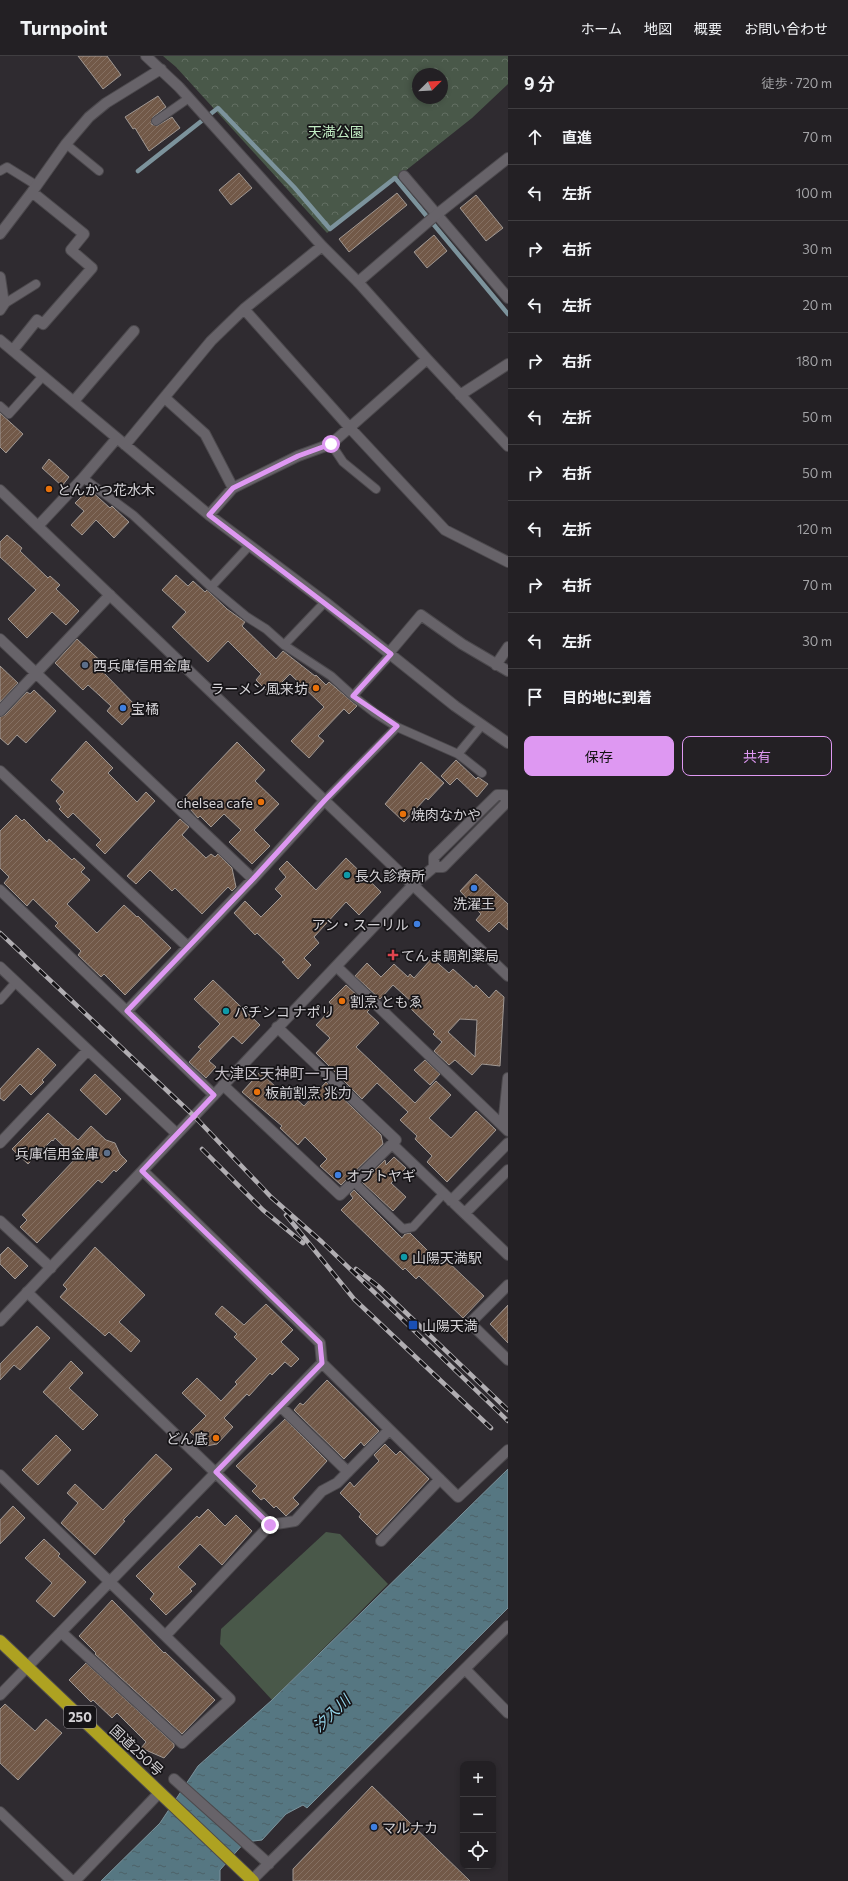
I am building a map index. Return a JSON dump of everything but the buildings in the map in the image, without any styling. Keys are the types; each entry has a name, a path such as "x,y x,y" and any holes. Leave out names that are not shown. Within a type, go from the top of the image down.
{"highway":[{"name":"国道250号","path":"0,1641 252,1881"}],"street":[{"path":"146,56 189,98 322,246 358,282 508,446"},
{"path":"0,234 66,144 89,117 106,103 161,69"},
{"path":"358,282 436,215 508,158"},
{"path":"404,176 508,298"},
{"path":"13,350 37,320 43,324 92,268 71,250 84,234 34,189"},
{"path":"125,445 211,341 244,309 322,246"},
{"path":"0,277 2,307"},
{"path":"244,309 350,428 445,530 508,562"},
{"path":"74,401 134,331"},
{"path":"0,340 209,515 325,602 455,706 508,743"},
{"path":"209,515 233,488 298,456 331,444 427,359"},
{"path":"460,395 508,364"},
{"path":"165,398 205,434 233,488"},
{"path":"38,526 83,478 116,438"},
{"path":"0,490 414,884 508,976"},
{"path":"0,711 110,595"},
{"path":"390,654 421,615 462,644 508,671"},
{"path":"0,639 253,879"},
{"path":"496,664 508,647"},
{"path":"0,771 188,947"},
{"path":"0,1321 414,884 434,867 444,867 506,803 505,795 497,794 434,857 434,867"},
{"path":"127,1011 253,879 325,800"},
{"path":"0,890 214,1095"},
{"path":"0,967 176,1134"},
{"path":"337,967 505,1128"},
{"path":"223,1086 340,1195 396,1140 277,1027"},
{"path":"0,1143 88,1050"},
{"path":"505,1128 508,1078"},
{"path":"448,1197 508,1143"},
{"path":"392,1144 508,1255"},
{"path":"465,1214 508,1170"},
{"path":"142,1171 320,1343 322,1363 458,1497 508,1450"},
{"path":"0,1221 51,1268"},
{"path":"508,1285 470,1323 508,1360"},
{"path":"27,1292 270,1525"},
{"path":"0,1695 322,1363"},
{"path":"280,1406 348,1472"},
{"path":"166,1635 270,1525 295,1521 322,1491 337,1483 389,1430"},
{"path":"0,1474 230,1699 182,1743 61,1632"},
{"path":"381,1541 440,1479"},
{"path":"252,1881 508,1626"},
{"path":"465,1669 508,1713"},
{"path":"174,1779 269,1864"},
{"path":"0,1812 74,1881 160,1792"}],"lane":[{"path":"156,121 189,98"},
{"path":"66,144 100,171"},
{"path":"0,171 7,166 34,189"},
{"path":"2,307 36,284"},
{"path":"0,406 8,414 43,376"},
{"path":"331,444 343,462 376,489"},
{"path":"83,478 134,515 211,587 266,629 284,646 331,676 353,696 397,726 458,754 482,773"},
{"path":"211,587 249,546"},
{"path":"284,646 325,602"},
{"path":"353,696 390,654"},
{"path":"458,754 482,725"},
{"path":"325,800 397,726"},
{"path":"0,1000 16,982"},
{"path":"354,1182 403,1229 413,1227 448,1197"}],"green space":[{"name":"天満公園","path":"163,56 508,56 508,84 472,118 327,233 176,67"},
{"path":"326,1532 340,1534 388,1584 272,1700 220,1644 221,1629"}],"water":[{"name":"汐入川","path":"508,1469 508,1608 307,1808 303,1805 286,1814 262,1840 245,1842 220,1870 220,1881 101,1881 160,1823 198,1766 272,1700"}],"waterway":[{"path":"138,171 218,108 294,187 330,229 395,178 508,314"}],"railway":[{"path":"0,933 195,1117 271,1197 322,1242 508,1421"},
{"path":"202,1149 263,1210 303,1243"},
{"path":"286,1215 354,1299 491,1428"},
{"path":"356,1269 378,1286 508,1410"}],"place":[{"name":"とんかつ花水木","path":"49,489"},
{"name":"西兵庫信用金庫","path":"85,665"},
{"name":"ラーメン風来坊","path":"316,688"},
{"name":"宝橘","path":"123,708"},
{"name":"chelsea cafe","path":"261,802"},
{"name":"焼肉なかや","path":"403,814"},
{"name":"長久診療所","path":"347,875"},
{"name":"洗濯王","path":"474,888"},
{"name":"アン・スーリル","path":"417,924"},
{"name":"てんま調剤薬局","path":"393,955"},
{"name":"割烹 ともゑ","path":"342,1001"},
{"name":"パチンコ ナポリ","path":"226,1011"},
{"name":"板前割烹 兆力","path":"257,1092"},
{"name":"兵庫信用金庫","path":"107,1153"},
{"name":"オプトヤギ","path":"338,1175"},
{"name":"山陽天満駅","path":"404,1257"},
{"name":"山陽天満","path":"413,1325"},
{"name":"どん底","path":"216,1438"},
{"name":"マルナカ","path":"374,1827"}],"district":[{"name":"大津区天神町一丁目","path":"282,1073"}],"route":[{"path":"270,1525 216,1472 322,1363 320,1343 142,1171 214,1095 127,1011 253,879 325,800 397,726 375,713 353,696 391,654 325,602 209,515 233,488 298,456 331,444"}]}
